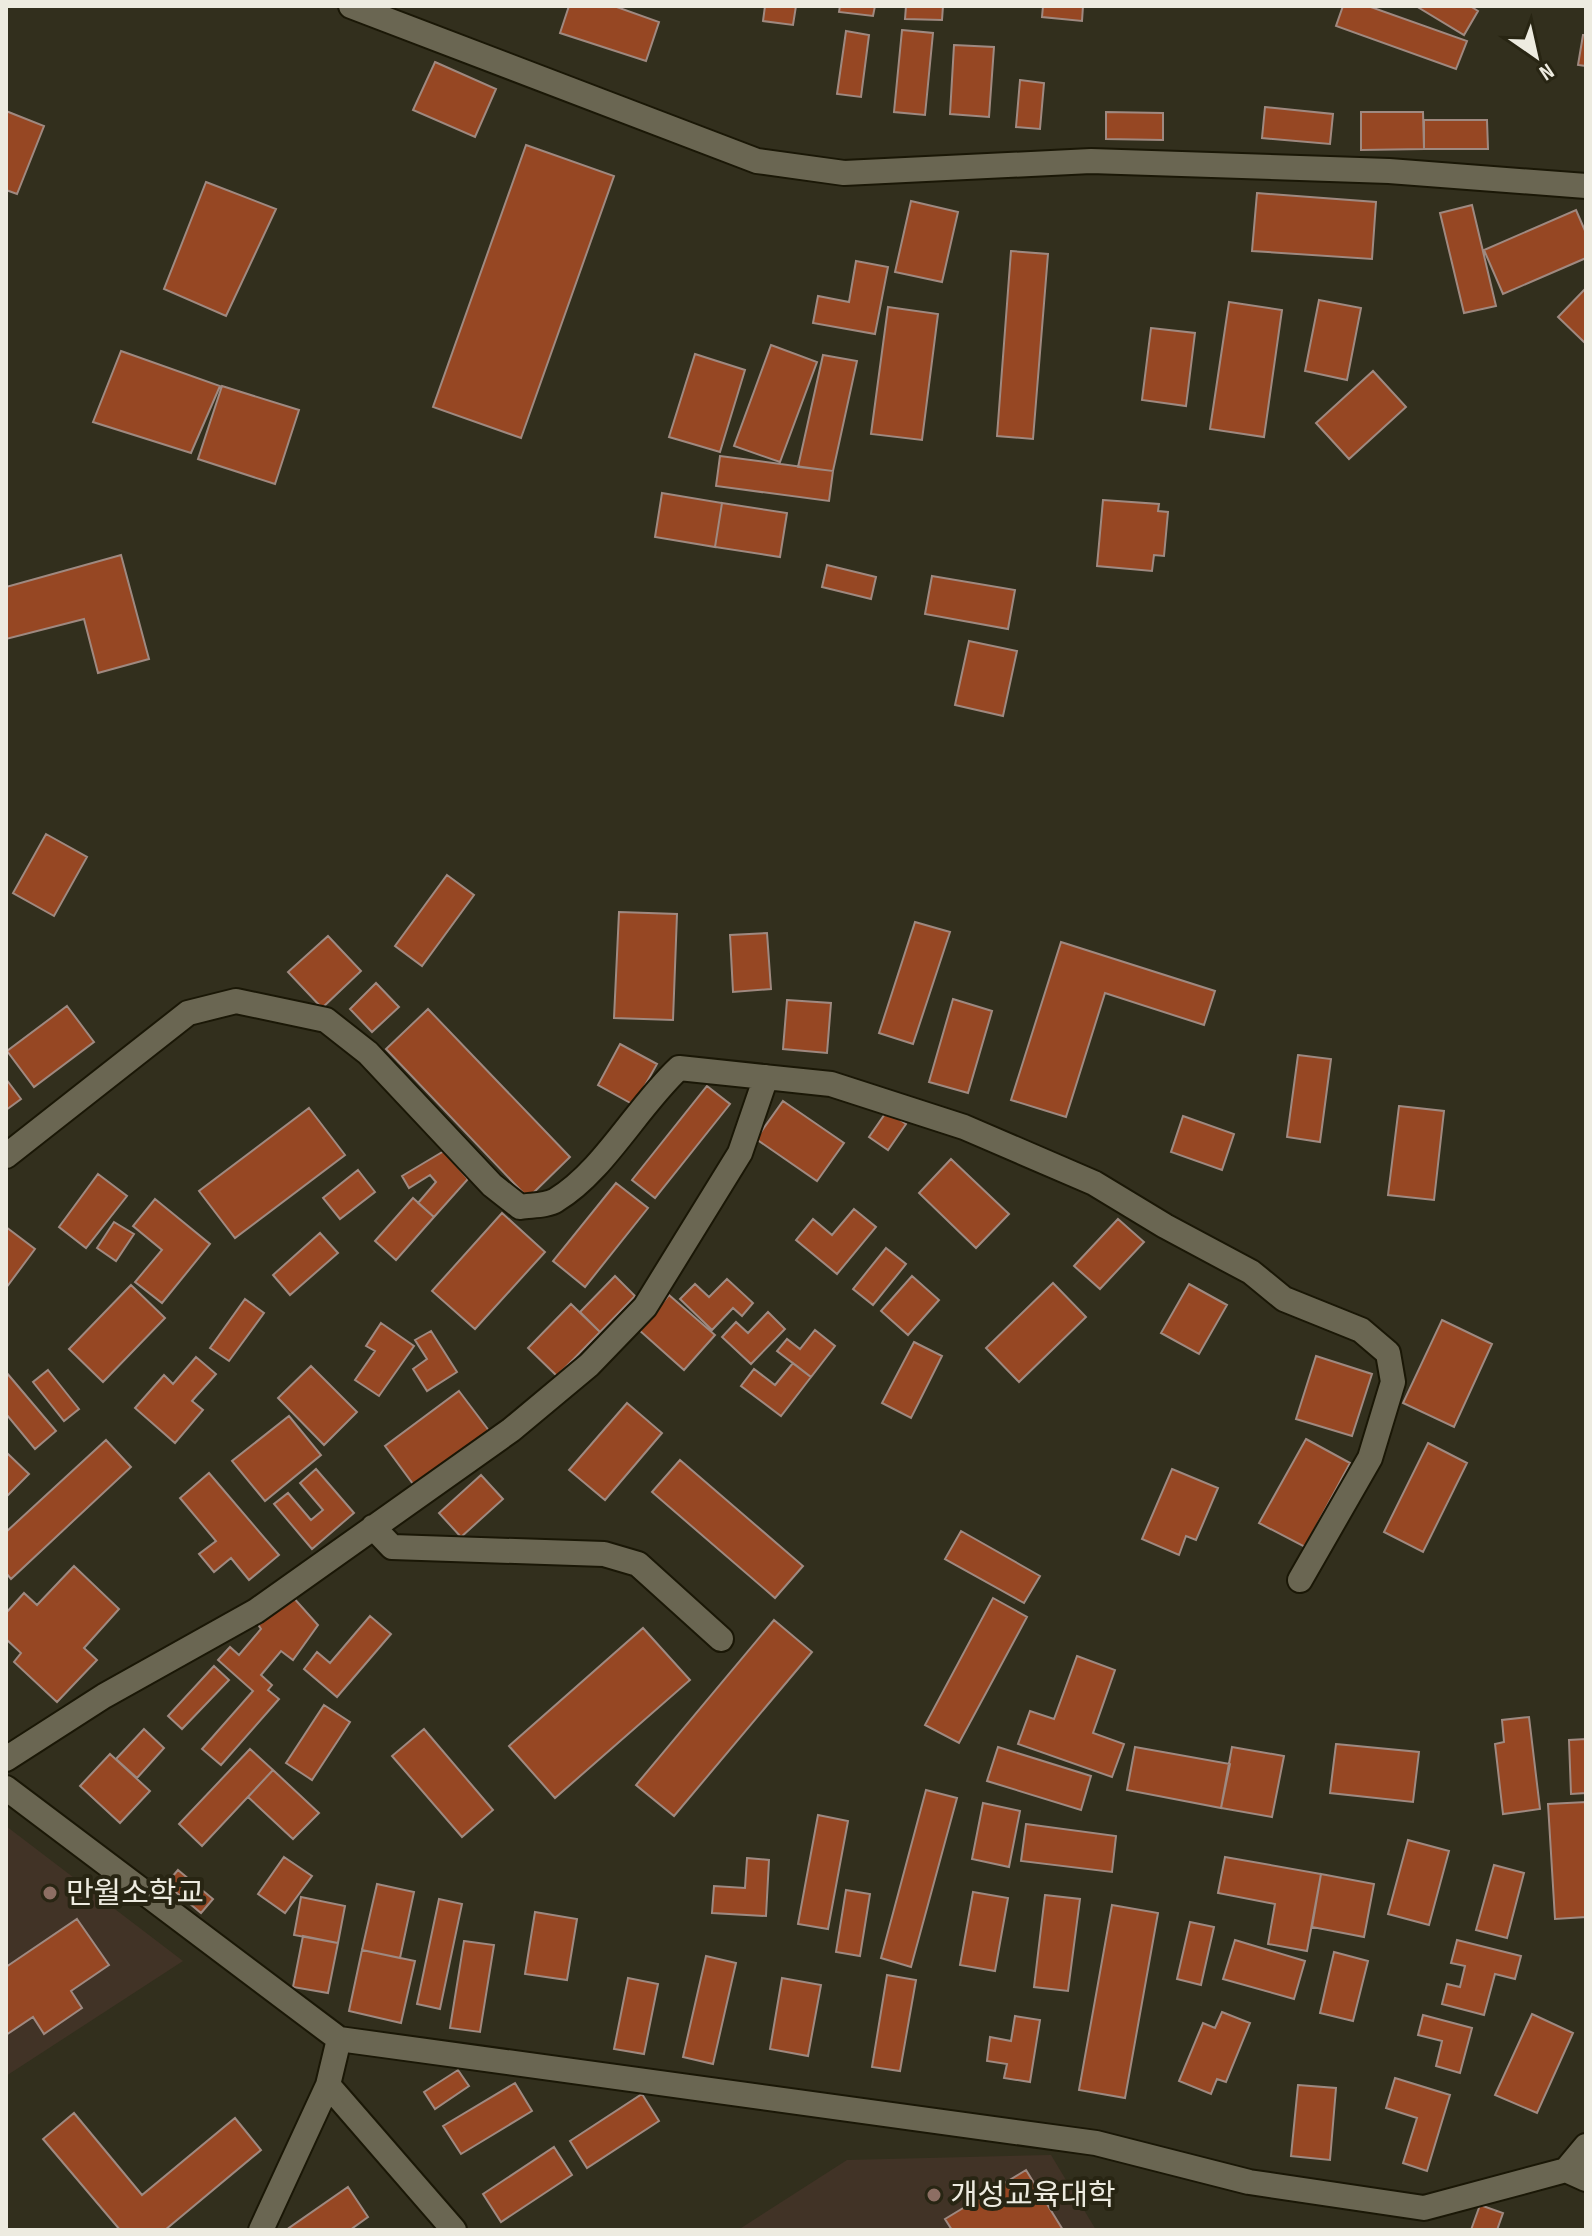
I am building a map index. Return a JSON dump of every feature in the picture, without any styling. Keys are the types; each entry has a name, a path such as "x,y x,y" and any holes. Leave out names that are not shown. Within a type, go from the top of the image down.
{"street":[{"path":"351,6 757,161 844,173 1091,161 1389,171 1586,186"},
{"path":"6,1156 188,1013 236,1001 326,1020 368,1053 492,1185 520,1207 555,1202 602,1160 650,1095 679,1068 831,1084 964,1127 1094,1183 1251,1272 1284,1299 1361,1330 1388,1353 1393,1382 1370,1458 1300,1580"},
{"path":"6,1759 104,1696 256,1611 511,1430 589,1365 645,1307 740,1153 766,1077"},
{"path":"373,1527 392,1547 604,1554 638,1564 721,1639"},
{"path":"6,1788 339,2039 1096,2143 1249,2182 1424,2208 1576,2175 1586,2146"},
{"path":"261,2230 328,2085 339,2039"},
{"path":"328,2085 454,2230"}],"shaded area":[{"name":"만월소학교","path":"6,1826 183,1961 6,2076"},
{"name":"개성교육대학","path":"1051,2155 1096,2230 738,2230 847,2160"}],"building":[{"path":"569,6 614,6 659,22 646,61 560,33"},
{"path":"765,6 796,6 793,25 763,21"},
{"path":"840,6 875,6 873,16 839,12"},
{"path":"906,6 943,6 942,20 905,19"},
{"path":"1043,6 1083,6 1082,21 1042,17"},
{"path":"1343,6 1368,6 1467,41 1456,69 1336,26"},
{"path":"1416,6 1470,6 1478,11 1464,35"},
{"path":"902,30 933,33 925,115 894,112"},
{"path":"846,31 869,35 861,97 837,94"},
{"path":"1583,35 1586,35 1586,66 1578,65"},
{"path":"954,45 994,47 989,117 950,114"},
{"path":"435,62 496,89 475,137 413,110"},
{"path":"1020,80 1044,83 1040,129 1016,127"},
{"path":"1265,107 1333,114 1330,144 1262,138"},
{"path":"6,111 44,126 17,194 6,190"},
{"path":"1106,112 1163,113 1163,140 1106,139"},
{"path":"1361,112 1423,112 1424,149 1361,150"},
{"path":"1424,120 1487,120 1488,149 1424,149"},
{"path":"526,145 614,176 521,438 433,407"},
{"path":"206,182 276,209 226,316 164,289"},
{"path":"1257,193 1376,202 1372,259 1252,251"},
{"path":"911,201 958,212 942,282 895,272"},
{"path":"1472,205 1496,306 1464,313 1440,213"},
{"path":"1576,210 1586,233 1586,258 1503,294 1484,250"},
{"path":"1011,251 1048,254 1033,439 997,436"},
{"path":"856,261 888,267 875,334 813,323 818,296 849,302"},
{"path":"1586,288 1586,341 1584,342 1558,317"},
{"path":"1319,300 1361,308 1347,380 1305,371"},
{"path":"1229,302 1282,310 1264,437 1210,429"},
{"path":"888,307 938,314 922,440 871,434"},
{"path":"1151,328 1195,333 1186,406 1142,400"},
{"path":"771,345 817,362 780,462 734,446"},
{"path":"121,351 220,386 191,453 93,422"},
{"path":"695,354 745,370 720,452 669,437"},
{"path":"823,355 857,361 833,471 798,467"},
{"path":"1373,371 1406,407 1349,459 1316,423"},
{"path":"222,386 299,410 275,484 198,459"},
{"path":"720,456 833,471 829,501 716,486"},
{"path":"662,493 722,503 715,547 655,537"},
{"path":"1103,500 1159,504 1158,511 1168,512 1164,556 1154,555 1152,571 1097,566"},
{"path":"722,503 787,513 780,557 715,547"},
{"path":"121,555 149,659 98,673 84,619 6,639 6,587"},
{"path":"827,565 876,577 871,599 822,587"},
{"path":"932,576 1015,590 1008,629 925,614"},
{"path":"969,641 1017,651 1003,716 955,705"},
{"path":"46,834 87,857 54,916 13,893"},
{"path":"447,875 474,895 422,966 395,946"},
{"path":"619,912 677,914 673,1020 614,1018"},
{"path":"915,922 950,932 913,1044 879,1033"},
{"path":"767,933 771,989 733,992 730,935"},
{"path":"328,936 361,971 322,1008 288,972"},
{"path":"1061,942 1215,991 1204,1025 1105,993 1066,1117 1011,1100"},
{"path":"376,983 399,1007 372,1032 350,1009"},
{"path":"953,999 992,1011 968,1093 929,1082"},
{"path":"787,1000 831,1003 827,1053 783,1049"},
{"path":"67,1006 94,1042 34,1087 7,1051"},
{"path":"428,1009 570,1157 528,1198 386,1049"},
{"path":"620,1044 657,1064 634,1105 598,1085"},
{"path":"1298,1055 1331,1059 1320,1142 1287,1137"},
{"path":"6,1079 21,1099 6,1110"},
{"path":"707,1086 730,1104 655,1198 632,1180"},
{"path":"783,1101 844,1143 817,1181 756,1139"},
{"path":"1399,1106 1444,1111 1434,1200 1388,1195"},
{"path":"309,1108 345,1155 235,1238 199,1191"},
{"path":"887,1111 906,1124 888,1150 869,1137"},
{"path":"1183,1116 1234,1134 1222,1170 1171,1152"},
{"path":"444,1151 468,1179 434,1217 418,1203 436,1182 430,1175 409,1188 402,1176"},
{"path":"951,1159 1009,1214 976,1248 919,1193"},
{"path":"358,1170 375,1192 340,1219 323,1198"},
{"path":"98,1174 127,1196 86,1248 59,1227"},
{"path":"616,1183 648,1208 585,1287 553,1261"},
{"path":"413,1198 434,1217 396,1260 375,1241"},
{"path":"155,1199 210,1244 162,1303 135,1282 162,1250 133,1226"},
{"path":"854,1209 876,1227 837,1274 796,1240 813,1219 832,1235"},
{"path":"502,1213 545,1252 475,1329 432,1291"},
{"path":"1118,1219 1144,1242 1100,1289 1074,1266"},
{"path":"114,1222 134,1234 116,1261 97,1248"},
{"path":"6,1227 35,1249 6,1288"},
{"path":"320,1233 338,1253 290,1295 273,1275"},
{"path":"886,1248 906,1264 873,1305 853,1289"},
{"path":"615,1276 635,1296 600,1332 580,1312"},
{"path":"912,1276 939,1300 908,1335 881,1311"},
{"path":"727,1279 753,1303 742,1316 733,1308 712,1330 680,1299 695,1284 709,1297"},
{"path":"1053,1283 1086,1317 1019,1382 986,1348"},
{"path":"1189,1284 1227,1305 1199,1354 1161,1333"},
{"path":"131,1285 165,1318 103,1382 69,1349"},
{"path":"669,1295 715,1335 684,1370 639,1330"},
{"path":"245,1299 264,1313 229,1361 210,1348"},
{"path":"571,1304 600,1332 557,1376 528,1348"},
{"path":"768,1312 785,1329 751,1364 722,1337 736,1322 748,1333"},
{"path":"1442,1320 1492,1344 1454,1427 1403,1403"},
{"path":"381,1323 414,1346 379,1396 355,1380 375,1351 366,1346"},
{"path":"815,1330 835,1346 811,1377 777,1351 787,1339 800,1349"},
{"path":"431,1331 457,1372 427,1391 413,1369 427,1359 415,1340"},
{"path":"914,1342 942,1356 911,1418 882,1403"},
{"path":"1316,1356 1372,1374 1352,1436 1296,1419"},
{"path":"196,1357 216,1374 192,1401 203,1410 175,1443 135,1408 164,1375 173,1384"},
{"path":"793,1363 811,1377 781,1416 741,1386 754,1369 775,1385"},
{"path":"311,1366 357,1412 324,1445 278,1398"},
{"path":"48,1370 79,1409 64,1421 33,1382"},
{"path":"6,1372 56,1431 35,1449 6,1414"},
{"path":"459,1391 490,1432 416,1488 385,1446"},
{"path":"627,1403 662,1433 605,1500 569,1470"},
{"path":"289,1416 321,1455 265,1501 232,1461"},
{"path":"1306,1439 1350,1463 1305,1547 1259,1523"},
{"path":"106,1440 131,1467 11,1579 6,1573 6,1532"},
{"path":"1428,1443 1467,1463 1423,1552 1384,1532"},
{"path":"6,1455 29,1474 6,1497"},
{"path":"680,1460 803,1566 775,1598 652,1492"},
{"path":"316,1469 354,1513 312,1549 274,1504 288,1493 311,1520 323,1510 300,1483"},
{"path":"1172,1469 1218,1488 1196,1540 1186,1536 1179,1555 1142,1539"},
{"path":"209,1473 279,1555 249,1580 231,1558 214,1572 199,1554 216,1541 180,1498"},
{"path":"481,1475 503,1499 461,1537 439,1513"},
{"path":"961,1531 1040,1576 1024,1603 945,1559"},
{"path":"74,1566 119,1609 84,1648 97,1660 57,1702 14,1662 21,1653 6,1639 6,1613 24,1593 37,1605"},
{"path":"292,1596 318,1625 293,1660 281,1651 261,1675 272,1685 268,1690 279,1699 221,1765 202,1749 253,1691 218,1660 230,1647 239,1655 261,1629 257,1623"},
{"path":"993,1598 1027,1617 959,1743 925,1725"},
{"path":"370,1616 391,1634 337,1697 304,1669 317,1652 330,1663"},
{"path":"774,1620 812,1652 674,1816 636,1785"},
{"path":"643,1628 690,1680 555,1798 509,1746"},
{"path":"1077,1656 1115,1670 1093,1733 1124,1744 1112,1777 1018,1744 1030,1711 1054,1719"},
{"path":"214,1666 229,1680 182,1729 168,1716"},
{"path":"324,1705 350,1722 312,1780 286,1763"},
{"path":"1529,1717 1540,1809 1503,1814 1495,1744 1504,1742 1502,1720"},
{"path":"144,1729 164,1748 137,1778 116,1759"},
{"path":"424,1729 493,1810 462,1837 392,1756"},
{"path":"1586,1739 1586,1793 1571,1794 1569,1740"},
{"path":"1336,1744 1419,1752 1413,1802 1330,1793"},
{"path":"998,1747 1091,1776 1081,1810 987,1781"},
{"path":"1135,1747 1230,1764 1221,1808 1127,1790"},
{"path":"1232,1747 1284,1756 1272,1817 1221,1808"},
{"path":"250,1749 273,1770 202,1846 179,1824"},
{"path":"110,1754 150,1791 120,1823 80,1786"},
{"path":"273,1770 319,1813 293,1839 248,1797"},
{"path":"926,1790 957,1798 911,1967 881,1958"},
{"path":"1586,1802 1586,1917 1555,1919 1548,1804"},
{"path":"983,1803 1020,1811 1009,1867 972,1859"},
{"path":"818,1815 848,1821 828,1929 798,1924"},
{"path":"1026,1824 1116,1836 1112,1872 1021,1861"},
{"path":"1408,1840 1449,1851 1429,1925 1388,1914"},
{"path":"284,1857 312,1876 285,1913 258,1894"},
{"path":"1225,1857 1321,1874 1307,1951 1268,1944 1275,1904 1218,1893"},
{"path":"747,1858 769,1860 766,1916 712,1913 714,1886 745,1888"},
{"path":"1494,1865 1524,1873 1507,1938 1476,1930"},
{"path":"178,1870 213,1899 201,1913 166,1884"},
{"path":"1321,1874 1374,1884 1364,1937 1312,1927"},
{"path":"377,1884 414,1892 400,1958 362,1950"},
{"path":"846,1890 870,1894 860,1956 836,1952"},
{"path":"973,1892 1008,1898 995,1971 960,1965"},
{"path":"1045,1895 1080,1899 1068,1991 1034,1987"},
{"path":"301,1897 345,1906 338,1943 294,1935"},
{"path":"439,1899 462,1904 440,2009 417,2004"},
{"path":"1112,1905 1158,1913 1125,2098 1079,2090"},
{"path":"535,1912 577,1919 567,1980 525,1974"},
{"path":"77,1919 109,1965 71,1991 82,2008 44,2034 33,2017 6,2035 6,1967"},
{"path":"1190,1922 1214,1927 1201,1985 1177,1979"},
{"path":"303,1936 338,1943 328,1993 293,1987"},
{"path":"1235,1940 1305,1961 1294,1999 1223,1979"},
{"path":"1457,1940 1521,1956 1515,1979 1495,1974 1484,2015 1442,2004 1447,1984 1460,1987 1465,1966 1451,1963"},
{"path":"464,1941 494,1945 480,2032 450,2028"},
{"path":"362,1950 415,1961 401,2023 349,2011"},
{"path":"1334,1952 1368,1961 1353,2021 1320,2013"},
{"path":"706,1956 736,1963 713,2064 683,2057"},
{"path":"887,1975 916,1980 900,2071 872,2067"},
{"path":"628,1978 658,1984 644,2054 614,2049"},
{"path":"782,1978 821,1985 808,2056 770,2049"},
{"path":"1222,2012 1250,2023 1226,2082 1217,2079 1211,2094 1179,2081 1203,2023 1215,2028"},
{"path":"1532,2014 1573,2033 1537,2113 1495,2095"},
{"path":"1423,2015 1472,2028 1460,2073 1436,2066 1442,2041 1418,2035"},
{"path":"1015,2016 1040,2020 1030,2082 1004,2078 1007,2064 987,2061 990,2037 1011,2041"},
{"path":"458,2070 469,2086 435,2109 424,2092"},
{"path":"1395,2078 1450,2095 1427,2171 1403,2163 1417,2118 1386,2108"},
{"path":"515,2083 532,2111 461,2154 443,2126"},
{"path":"1298,2085 1336,2088 1330,2160 1291,2156"},
{"path":"642,2094 659,2121 587,2168 570,2141"},
{"path":"74,2113 142,2195 235,2118 261,2150 165,2230 120,2230 43,2139"},
{"path":"554,2147 572,2175 501,2222 483,2194"},
{"path":"1026,2170 1063,2230 952,2230 945,2219"},
{"path":"348,2187 368,2217 350,2230 289,2228"},
{"path":"1480,2205 1503,2213 1497,2230 1471,2230"}],"place":[{"name":"만월소학교","path":"50,1893"},
{"name":"개성교육대학","path":"934,2195"}]}
